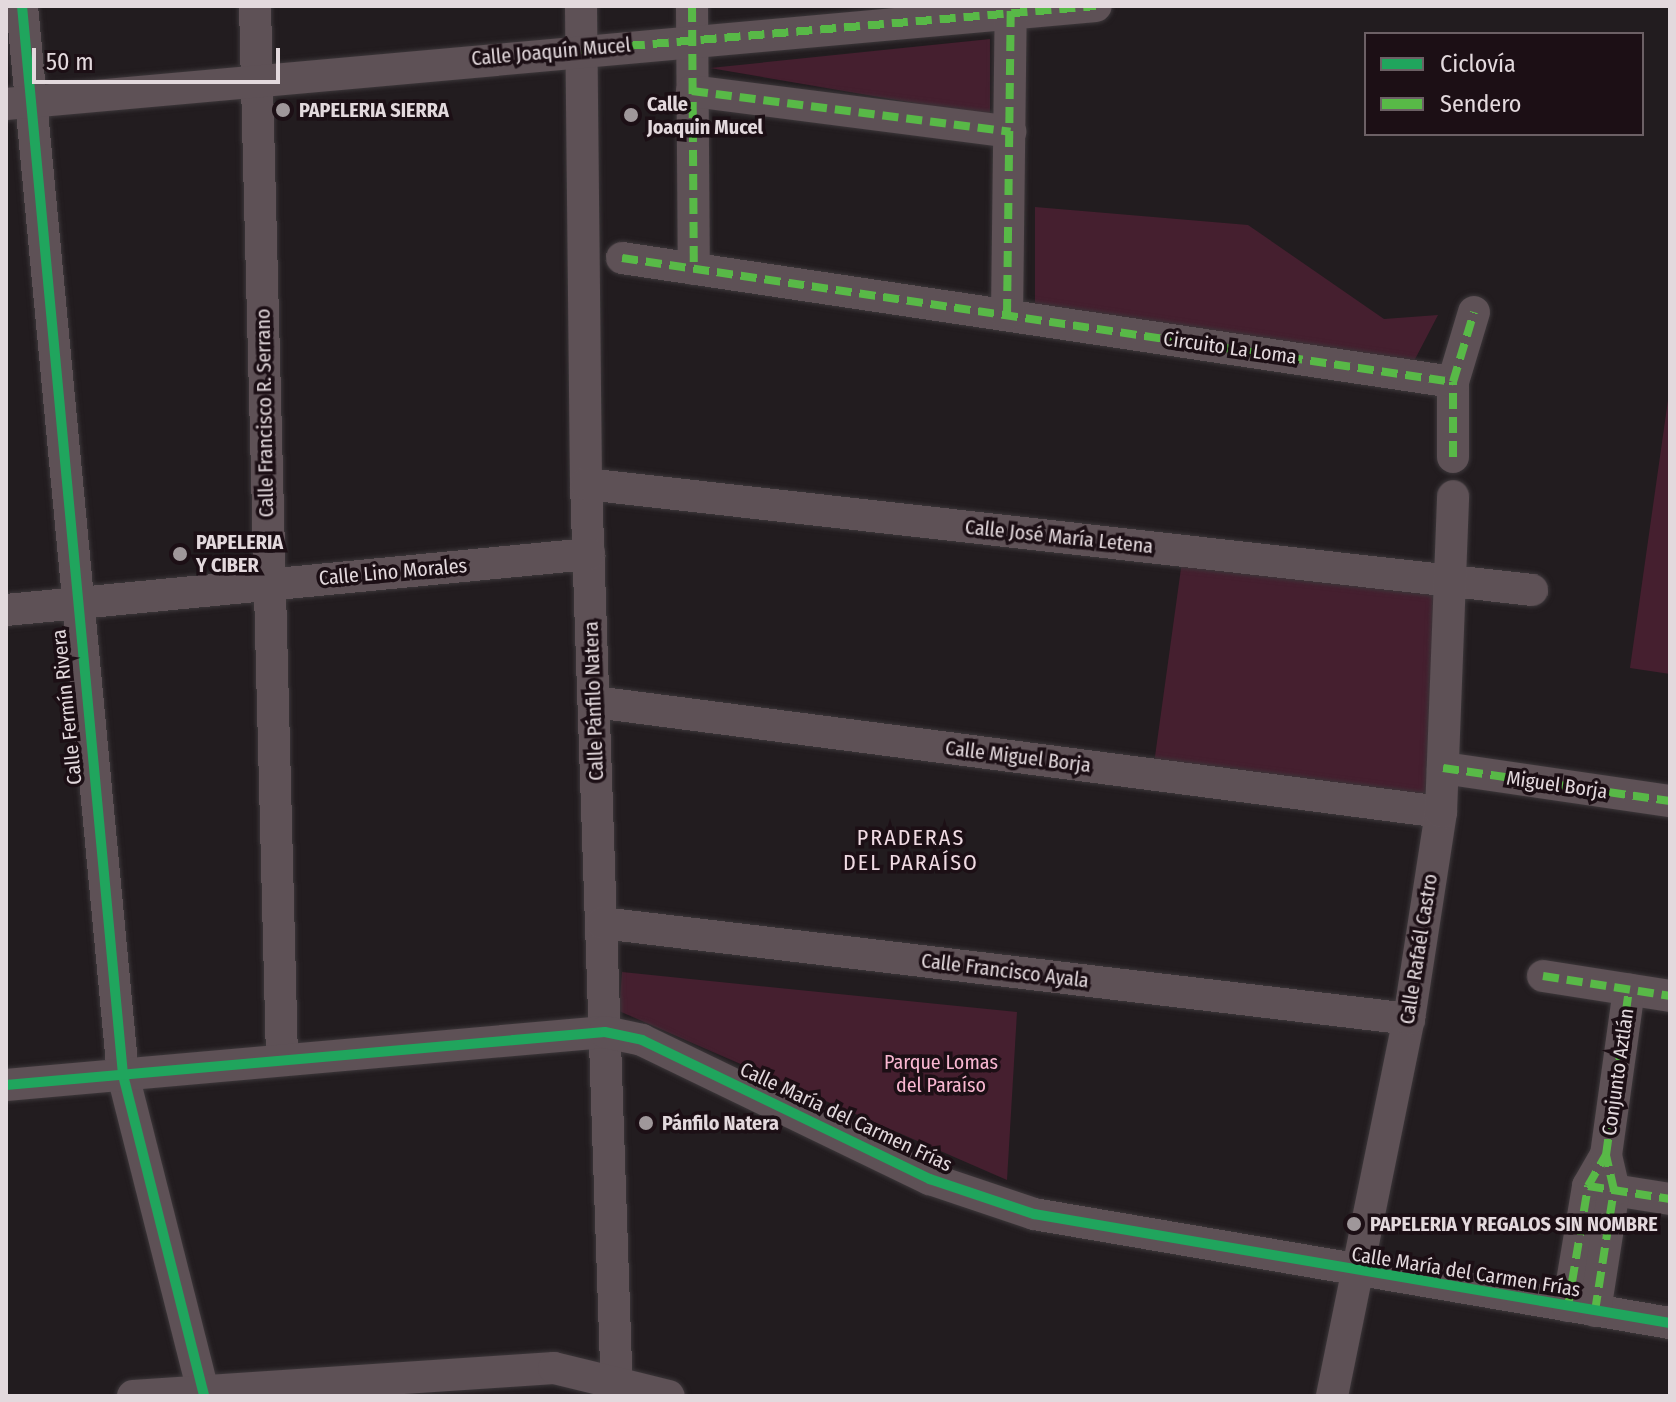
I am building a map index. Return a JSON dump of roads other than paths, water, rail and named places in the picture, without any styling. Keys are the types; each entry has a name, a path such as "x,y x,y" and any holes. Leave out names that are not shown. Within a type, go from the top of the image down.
{"street":[{"name":"Calle Fermín Rivera","path":"22,6 20,102 123,1075 203,1393"},
{"name":"Calle Francisco R. Serrano","path":"255,6 282,1060"},
{"name":"Calle Pánfilo Natera","path":"581,6 586,484 617,1389"},
{"path":"692,6 694,269"},
{"name":"Calle Joaquín Mucel","path":"20,102 257,77 1011,9 1096,6"},
{"path":"1007,315 1011,9"},
{"path":"692,91 1010,132"},
{"name":"Circuito La Loma","path":"622,258 1453,382"},
{"path":"1453,457 1453,382 1474,312"},
{"name":"Calle José María Letena","path":"586,484 1532,590"},
{"name":"Calle Rafaél Castro","path":"1332,1396 1354,1272 1409,1019 1441,812 1453,496"},
{"name":"Calle Lino Morales","path":"6,610 589,554"},
{"name":"Calle Miguel Borja","path":"595,702 1441,812"},
{"name":"Miguel Borja","path":"1443,768 1670,801"},
{"name":"Calle Francisco Ayala","path":"602,923 1409,1019"},
{"name":"Conjunto Aztlán","path":"1543,976 1670,996"},
{"name":"Conjunto Aztlán","path":"1581,1309 1629,990"},
{"name":"Calle María del Carmen Frías","path":"6,1085 605,1032 642,1040 930,1179 1034,1214 1354,1272 1670,1323"},
{"path":"1601,1188 1670,1199"},
{"path":"133,1396 554,1368 617,1389 669,1396"}],"place":[{"name":"PAPELERIA SIERRA","path":"283,110"},
{"name":"Calle Joaquin Mucel","path":"631,115"},
{"name":"PAPELERIA Y CIBER","path":"180,554"},
{"name":"Pánfilo Natera","path":"646,1123"},
{"name":"PAPELERIA Y REGALOS SIN NOMBRE","path":"1354,1224"}],"district":[{"name":"PRADERAS DEL PARAÍSO","path":"911,850"}],"park label":[{"name":"Parque Lomas del Paraíso","path":"941,1074"}]}
